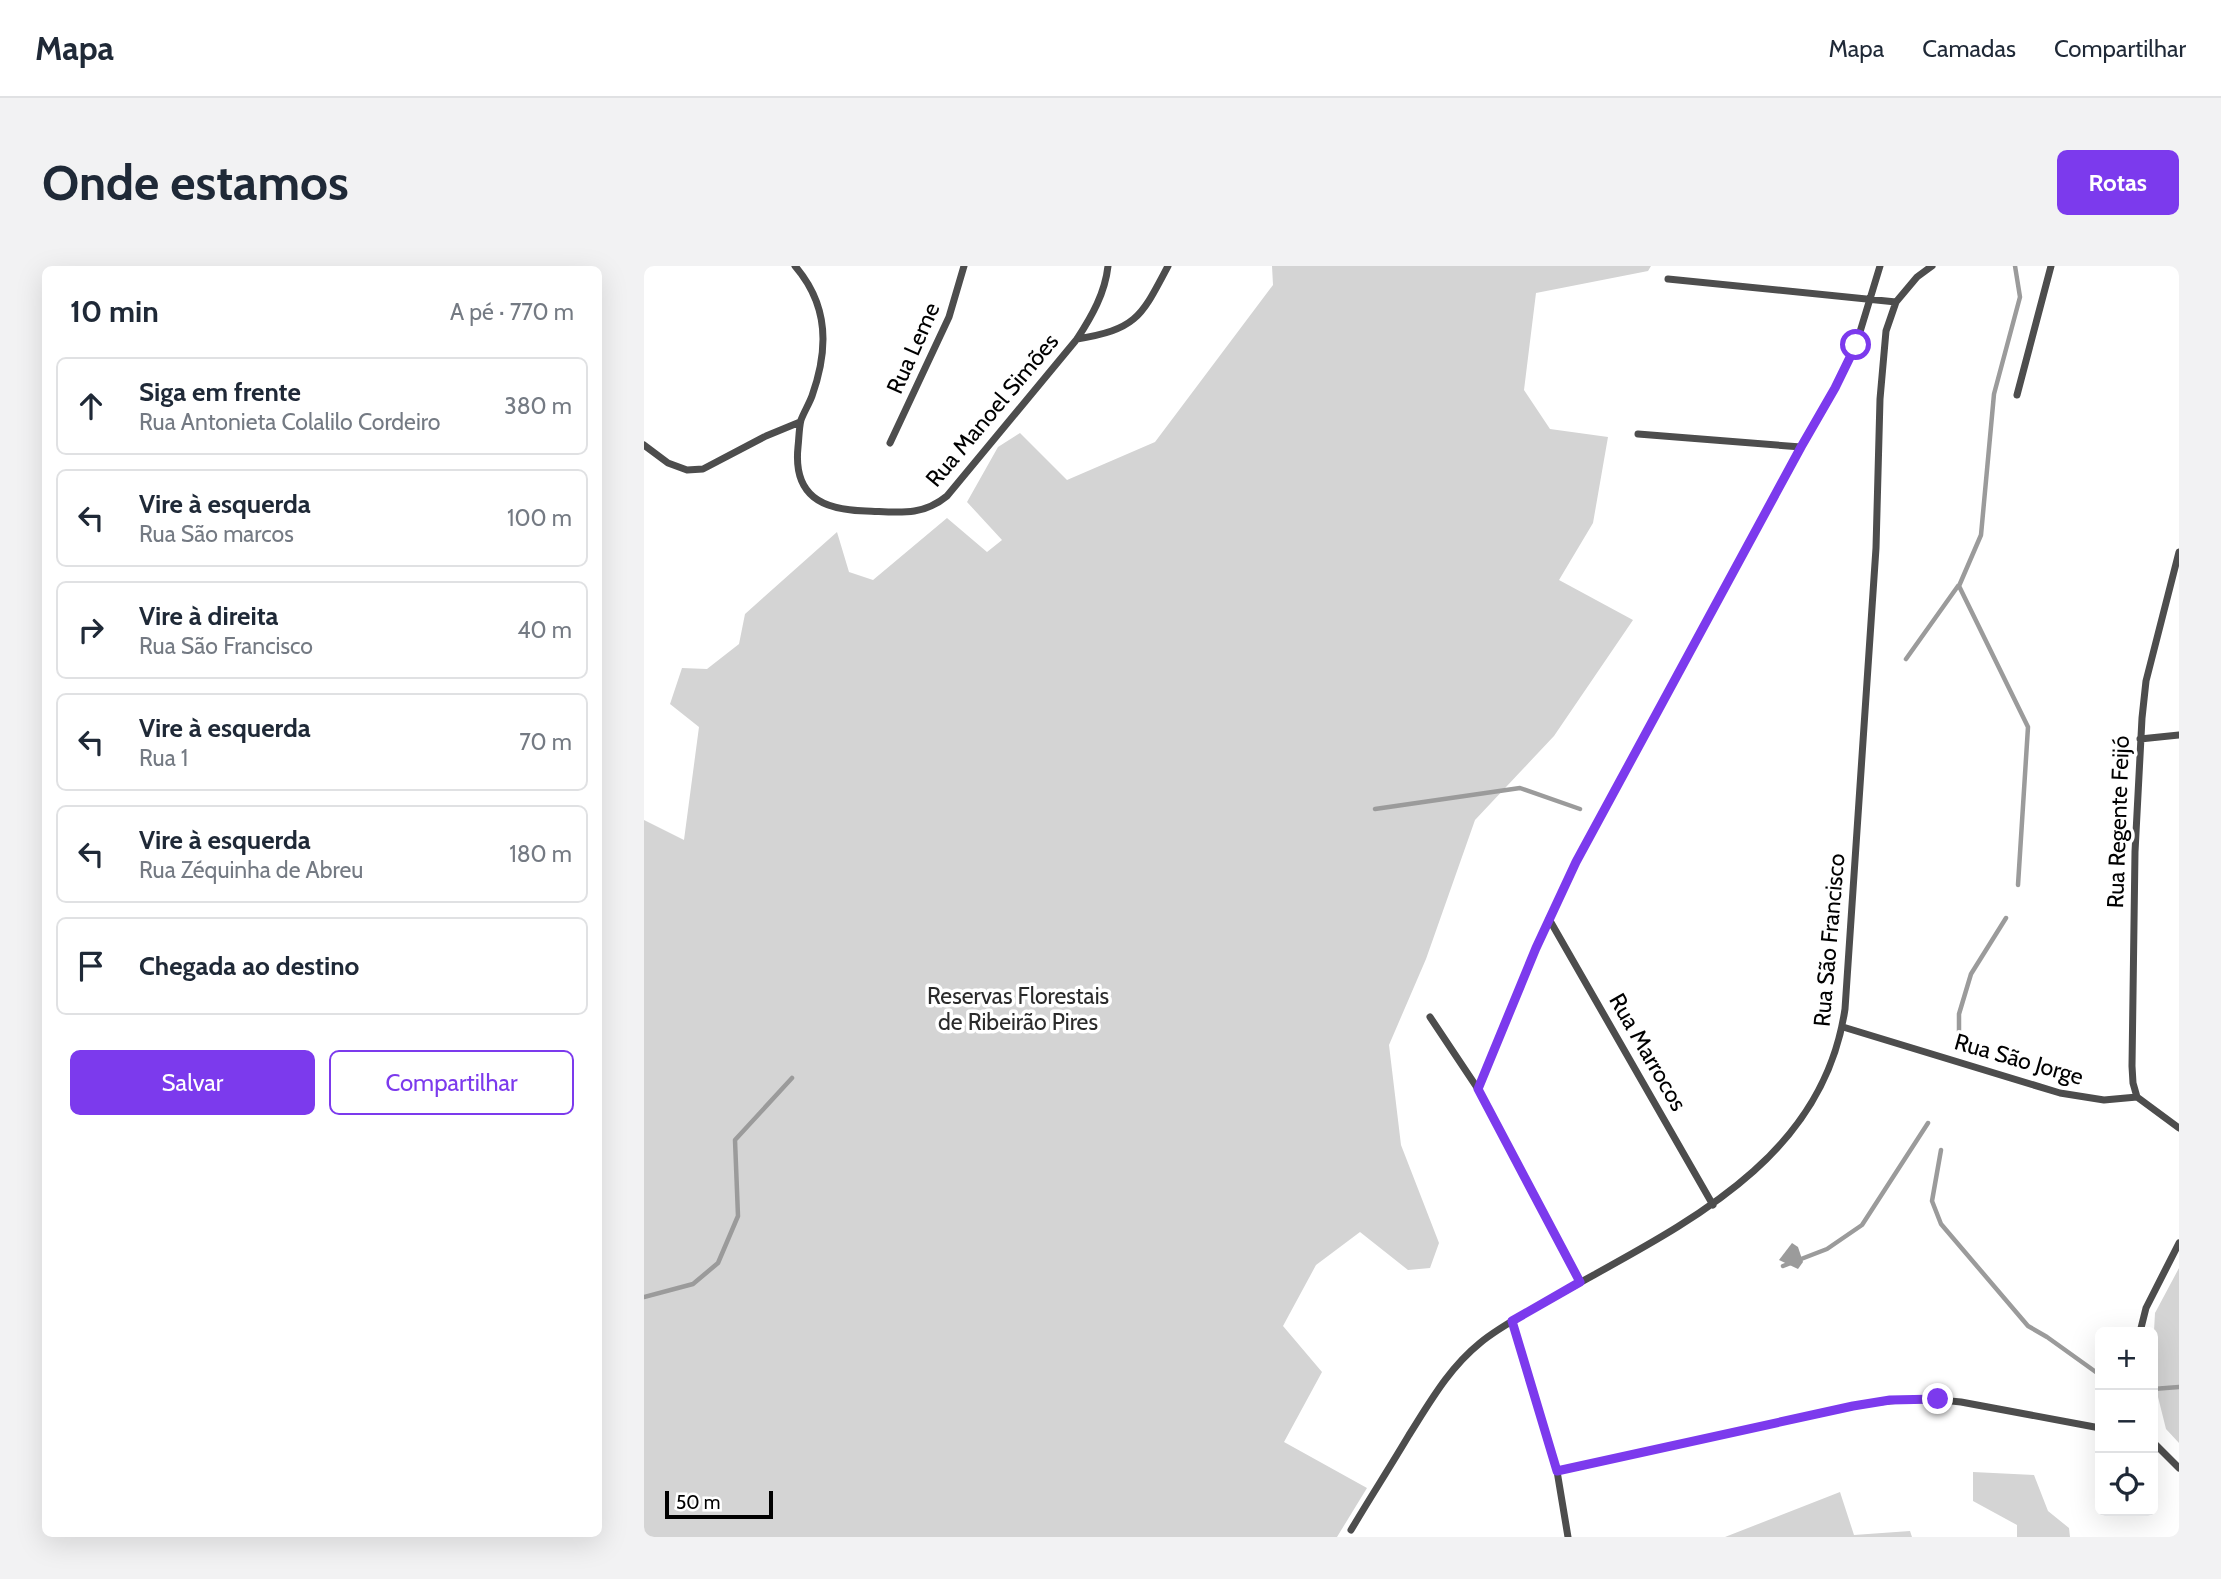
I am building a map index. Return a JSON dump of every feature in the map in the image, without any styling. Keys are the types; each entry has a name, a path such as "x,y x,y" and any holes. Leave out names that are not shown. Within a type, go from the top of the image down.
{"street":[{"name":"Rua Manoel Simões","path":"795,266 810,285 820,307 823,339 819,371 812,396 800,422 797,461 802,485 813,498 850,511 924,510 947,496 1077,339 1091,318 1106,281 1108,266"},
{"name":"Rua Leme","path":"890,443 949,317 964,266"},
{"path":"1077,339 1122,328 1136,318 1153,295 1168,266"},
{"path":"1478,1089 1549,919 1576,862 1835,388 1856,345 1880,266"},
{"path":"1668,279 1896,302 1917,277 1932,266"},
{"path":"2017,395 2051,266"},
{"name":"Rua São Francisco","path":"1351,1530 1449,1373 1480,1342 1713,1205 1775,1152 1806,1114 1822,1086 1843,1027 1876,548 1881,399 1886,331 1896,302"},
{"path":"644,446 668,463 687,470 703,469 766,436 800,422"},
{"path":"1638,434 1801,447"},
{"name":"Rua Regente Feijó","path":"2137,1097 2132,1066 2135,852 2140,739 2146,681 2179,552"},
{"path":"2140,739 2179,735"},
{"name":"Rua Marrocos","path":"1549,919 1713,1205"},
{"path":"1430,1017 1478,1089 1580,1282"},
{"name":"Rua São Jorge","path":"1843,1027 2060,1093 2104,1100 2137,1097"},
{"path":"2137,1097 2179,1128"},
{"path":"2141,1327 2146,1308 2179,1243"},
{"path":"1512,1321 1557,1471 1568,1537"},
{"path":"1557,1471 1890,1400 1950,1401 2095,1427"},
{"path":"2158,1447 2179,1468"}],"green space":[{"name":"Reservas Florestais de Ribeirão Pires","path":"1272,266 1651,266 1648,271 1536,293 1524,390 1550,429 1608,437 1593,523 1559,580 1633,620 1554,736 1475,820 1426,959 1389,1045 1401,1145 1439,1243 1430,1268 1408,1270 1360,1232 1316,1265 1283,1326 1322,1372 1284,1442 1367,1488 1337,1537 644,1537 644,820 684,840 699,727 670,704 682,668 707,669 739,644 745,614 837,532 849,572 873,580 947,518 987,552 1002,540 967,502 998,447 1020,433 1067,480 1155,442 1273,285"},
{"path":"2179,1268 2179,1443 2166,1429 2158,1397 2158,1327 2154,1327 2155,1313"},
{"path":"1973,1472 2034,1475 2048,1511 2069,1528 2070,1537 2017,1537 2017,1525 1973,1501"},
{"path":"1840,1492 1854,1535 1910,1531 1912,1537 1725,1537"}],"shaded area":[{"path":"1792,1243 1798,1247 1803,1262 1798,1269 1779,1260"}],"waterway":[{"path":"2015,266 2020,297 1994,394 1981,535 1959,586 2028,727 2018,885"},
{"path":"1906,659 1958,586"},
{"path":"1375,809 1520,788 1580,809"},
{"path":"1959,1046 1959,1014 1971,974 2006,918"},
{"path":"644,1297 693,1284 718,1263 738,1216 735,1140 792,1078"},
{"path":"1783,1266 1827,1249 1862,1225 1928,1123"},
{"path":"1941,1150 1932,1201 1941,1224 2028,1326 2095,1371"},
{"path":"2158,1389 2179,1387"}],"route":[{"path":"1856,345 1576,862 1536,948 1478,1089 1580,1282 1512,1321 1557,1471 1853,1406 1890,1400 1938,1399"}]}
